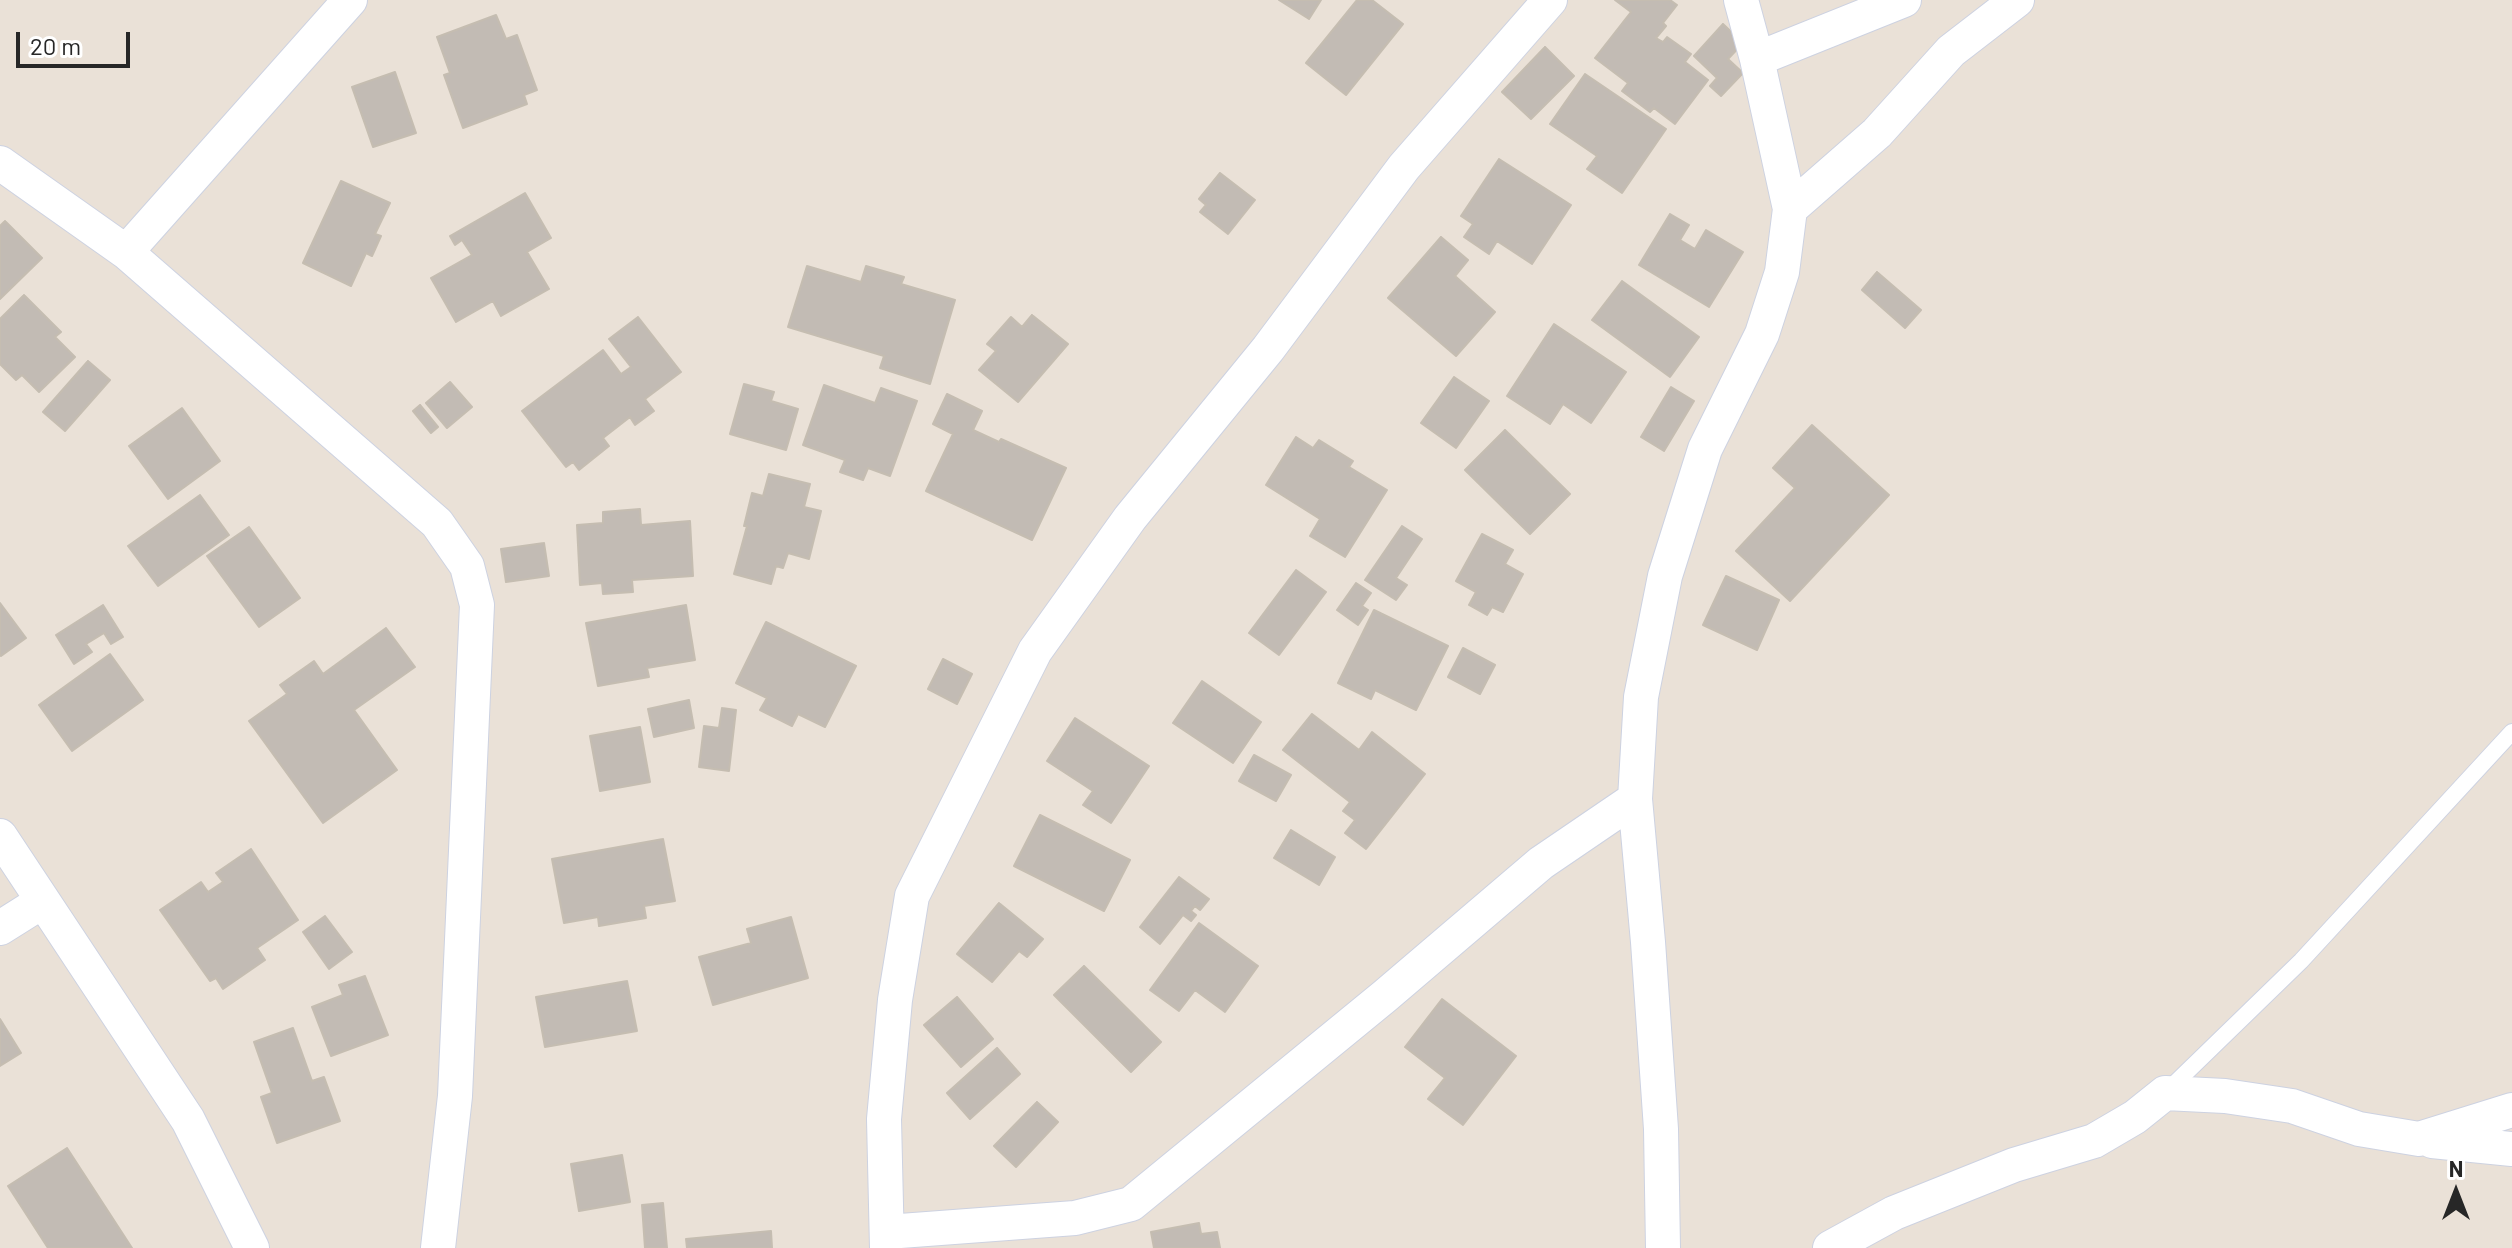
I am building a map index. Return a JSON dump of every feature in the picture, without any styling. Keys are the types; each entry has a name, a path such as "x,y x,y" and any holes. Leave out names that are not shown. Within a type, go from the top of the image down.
{"street":[{"path":"126,252 350,0"},
{"path":"1550,0 1404,167 1268,349 1130,518 1035,651 912,896 895,1000 884,1119 887,1240 1075,1218 1131,1204 1373,1006 1541,863 1635,799"},
{"path":"1663,1248 1661,1129 1635,799 1641,697 1665,576 1705,449 1762,334 1782,272 1790,209 1741,0"},
{"path":"1757,59 1904,0"},
{"path":"1790,209 1877,133 1951,51 2017,0"},
{"path":"0,163 126,252 437,523 467,566 477,605 455,1096 438,1248"},
{"path":"0,836 188,1120 252,1248"},
{"path":"0,928 43,901"},
{"path":"1830,1248 1894,1213 2014,1165 2094,1141 2135,1117 2165,1093 2225,1096 2292,1106 2359,1129 2512,1149"},
{"path":"2419,1139 2512,1110"}],"lane":[{"path":"2165,1093 2301,961 2512,732"}],"building":[{"path":"1279,0 1321,0 1309,19"},
{"path":"1357,0 1372,0 1403,24 1346,95 1306,63"},
{"path":"1615,0 1670,0 1677,5 1656,38 1663,42 1667,37 1691,54 1685,62 1708,80 1675,124 1654,108 1650,112 1622,91 1628,83 1595,58 1631,12"},
{"path":"496,15 506,39 517,35 537,90 524,95 527,104 463,128 444,75 450,73 437,37"},
{"path":"1723,24 1743,43 1728,59 1743,73 1721,96 1710,86 1717,78 1694,56"},
{"path":"1545,47 1574,76 1531,119 1502,92"},
{"path":"395,72 416,133 373,147 352,87"},
{"path":"1585,74 1666,129 1622,193 1587,169 1597,156 1550,124"},
{"path":"1499,159 1571,205 1532,264 1497,241 1489,254 1464,237 1473,224 1461,216"},
{"path":"1220,173 1255,200 1228,234 1200,212 1206,205 1199,199"},
{"path":"341,181 390,203 375,234 381,236 372,256 366,253 351,286 303,263"},
{"path":"525,193 551,238 527,252 549,289 501,316 493,301 456,322 431,278 472,255 462,240 455,245 450,236"},
{"path":"1670,214 1689,225 1680,240 1695,249 1706,230 1743,252 1709,307 1639,265"},
{"path":"5,221 42,258 0,299 0,226"},
{"path":"1441,237 1468,260 1455,276 1495,312 1456,356 1388,298"},
{"path":"807,266 861,282 866,266 904,277 901,284 955,300 930,384 880,368 884,356 788,327"},
{"path":"1877,272 1921,310 1905,328 1862,290"},
{"path":"1622,281 1699,337 1670,377 1592,320"},
{"path":"24,295 61,332 55,337 75,357 39,392 22,375 16,380 0,364 0,319"},
{"path":"1032,315 1068,344 1018,402 979,370 996,351 987,344 1011,317 1022,327"},
{"path":"638,317 681,372 645,399 654,411 635,425 630,417 603,438 609,446 579,470 573,462 566,467 522,411 603,350 621,374 631,367 609,339"},
{"path":"1554,324 1626,372 1591,423 1563,404 1550,424 1507,396"},
{"path":"88,361 110,380 65,431 43,412"},
{"path":"1454,377 1489,401 1456,448 1421,423"},
{"path":"450,382 472,407 447,428 426,403"},
{"path":"744,384 774,392 771,401 798,409 786,450 730,434"},
{"path":"824,385 875,403 881,388 917,401 890,476 868,468 863,480 840,472 845,460 803,445"},
{"path":"1671,387 1694,401 1664,451 1641,437"},
{"path":"947,394 982,411 973,430 1066,468 1032,540 926,491 953,434 933,424"},
{"path":"420,405 438,427 431,433 413,411"},
{"path":"182,408 220,461 168,499 129,446"},
{"path":"1812,425 1889,495 1790,601 1736,551 1795,488 1773,468"},
{"path":"1505,430 1570,494 1530,534 1465,470"},
{"path":"1296,437 1313,448 1319,440 1353,461 1349,467 1387,490 1345,557 1310,536 1320,519 1266,485"},
{"path":"769,474 810,484 804,507 821,511 809,559 788,553 783,568 776,566 771,584 734,574 752,493 763,496"},
{"path":"200,495 229,535 158,586 128,546"},
{"path":"640,509 641,525 690,521 693,576 632,580 633,592 603,594 602,583 580,585 577,525 603,523 603,512"},
{"path":"1402,526 1422,539 1396,578 1407,585 1396,600 1365,580"},
{"path":"249,527 300,598 259,627 207,556"},
{"path":"1482,534 1513,550 1505,564 1523,574 1503,612 1492,607 1487,615 1469,605 1476,592 1456,581"},
{"path":"544,543 549,576 506,582 501,549"},
{"path":"1296,570 1326,592 1279,655 1249,633"},
{"path":"1726,576 1779,600 1757,650 1703,625"},
{"path":"1356,583 1371,593 1362,606 1368,610 1358,625 1337,610"},
{"path":"0,603 26,638 1,656 0,655"},
{"path":"103,605 123,637 111,644 104,633 86,644 92,652 74,664 56,635"},
{"path":"686,605 695,660 647,668 649,677 598,686 586,623"},
{"path":"1374,610 1448,646 1416,710 1375,690 1371,699 1338,683"},
{"path":"766,622 856,666 825,727 798,714 792,726 760,710 767,698 736,683"},
{"path":"386,628 415,667 354,710 397,770 323,823 249,721 287,694 280,685 314,661 323,674"},
{"path":"1463,648 1495,665 1480,694 1448,677"},
{"path":"110,654 143,700 72,751 39,705"},
{"path":"943,659 972,674 957,704 928,689"},
{"path":"1202,681 1261,722 1233,763 1173,723"},
{"path":"689,700 694,728 654,737 648,709"},
{"path":"722,708 736,710 729,771 699,767 704,726 719,728"},
{"path":"1312,714 1359,750 1372,732 1425,774 1366,849 1345,833 1355,820 1343,811 1350,802 1283,750"},
{"path":"1075,718 1149,766 1111,823 1083,805 1093,791 1047,761"},
{"path":"640,727 650,782 600,791 590,736"},
{"path":"1254,755 1291,775 1276,801 1239,781"},
{"path":"1040,815 1130,860 1104,911 1014,866"},
{"path":"1291,830 1335,857 1319,885 1274,858"},
{"path":"663,839 675,901 644,906 646,918 599,926 598,917 564,923 552,859"},
{"path":"251,849 298,920 257,948 265,960 223,989 216,978 210,981 160,910 201,882 208,892 223,882 216,873"},
{"path":"1179,877 1209,899 1200,910 1195,906 1191,911 1196,915 1191,921 1183,915 1160,944 1140,927"},
{"path":"999,903 1043,939 1027,957 1019,951 992,982 957,954"},
{"path":"325,916 352,952 329,969 303,932"},
{"path":"791,917 808,978 713,1005 699,957 751,943 747,929"},
{"path":"1199,923 1258,966 1225,1012 1195,990 1179,1011 1150,990"},
{"path":"1084,966 1161,1042 1131,1072 1054,995"},
{"path":"365,976 388,1035 331,1056 312,1007 343,995 339,985"},
{"path":"627,981 637,1031 545,1047 536,997"},
{"path":"957,997 993,1039 961,1067 924,1025"},
{"path":"1442,999 1516,1056 1463,1125 1428,1099 1445,1078 1405,1047"},
{"path":"0,1019 21,1053 0,1066"},
{"path":"293,1028 312,1081 324,1077 340,1121 277,1143 261,1097 272,1093 254,1042"},
{"path":"997,1048 1020,1074 970,1119 947,1093"},
{"path":"1037,1102 1058,1122 1016,1167 994,1146"},
{"path":"67,1148 132,1248 48,1248 8,1186"},
{"path":"622,1155 630,1202 579,1211 571,1164"},
{"path":"663,1203 667,1248 645,1248 642,1205"},
{"path":"1199,1223 1201,1234 1217,1232 1220,1248 1154,1248 1151,1232"},
{"path":"771,1231 772,1248 687,1248 686,1239"}]}
